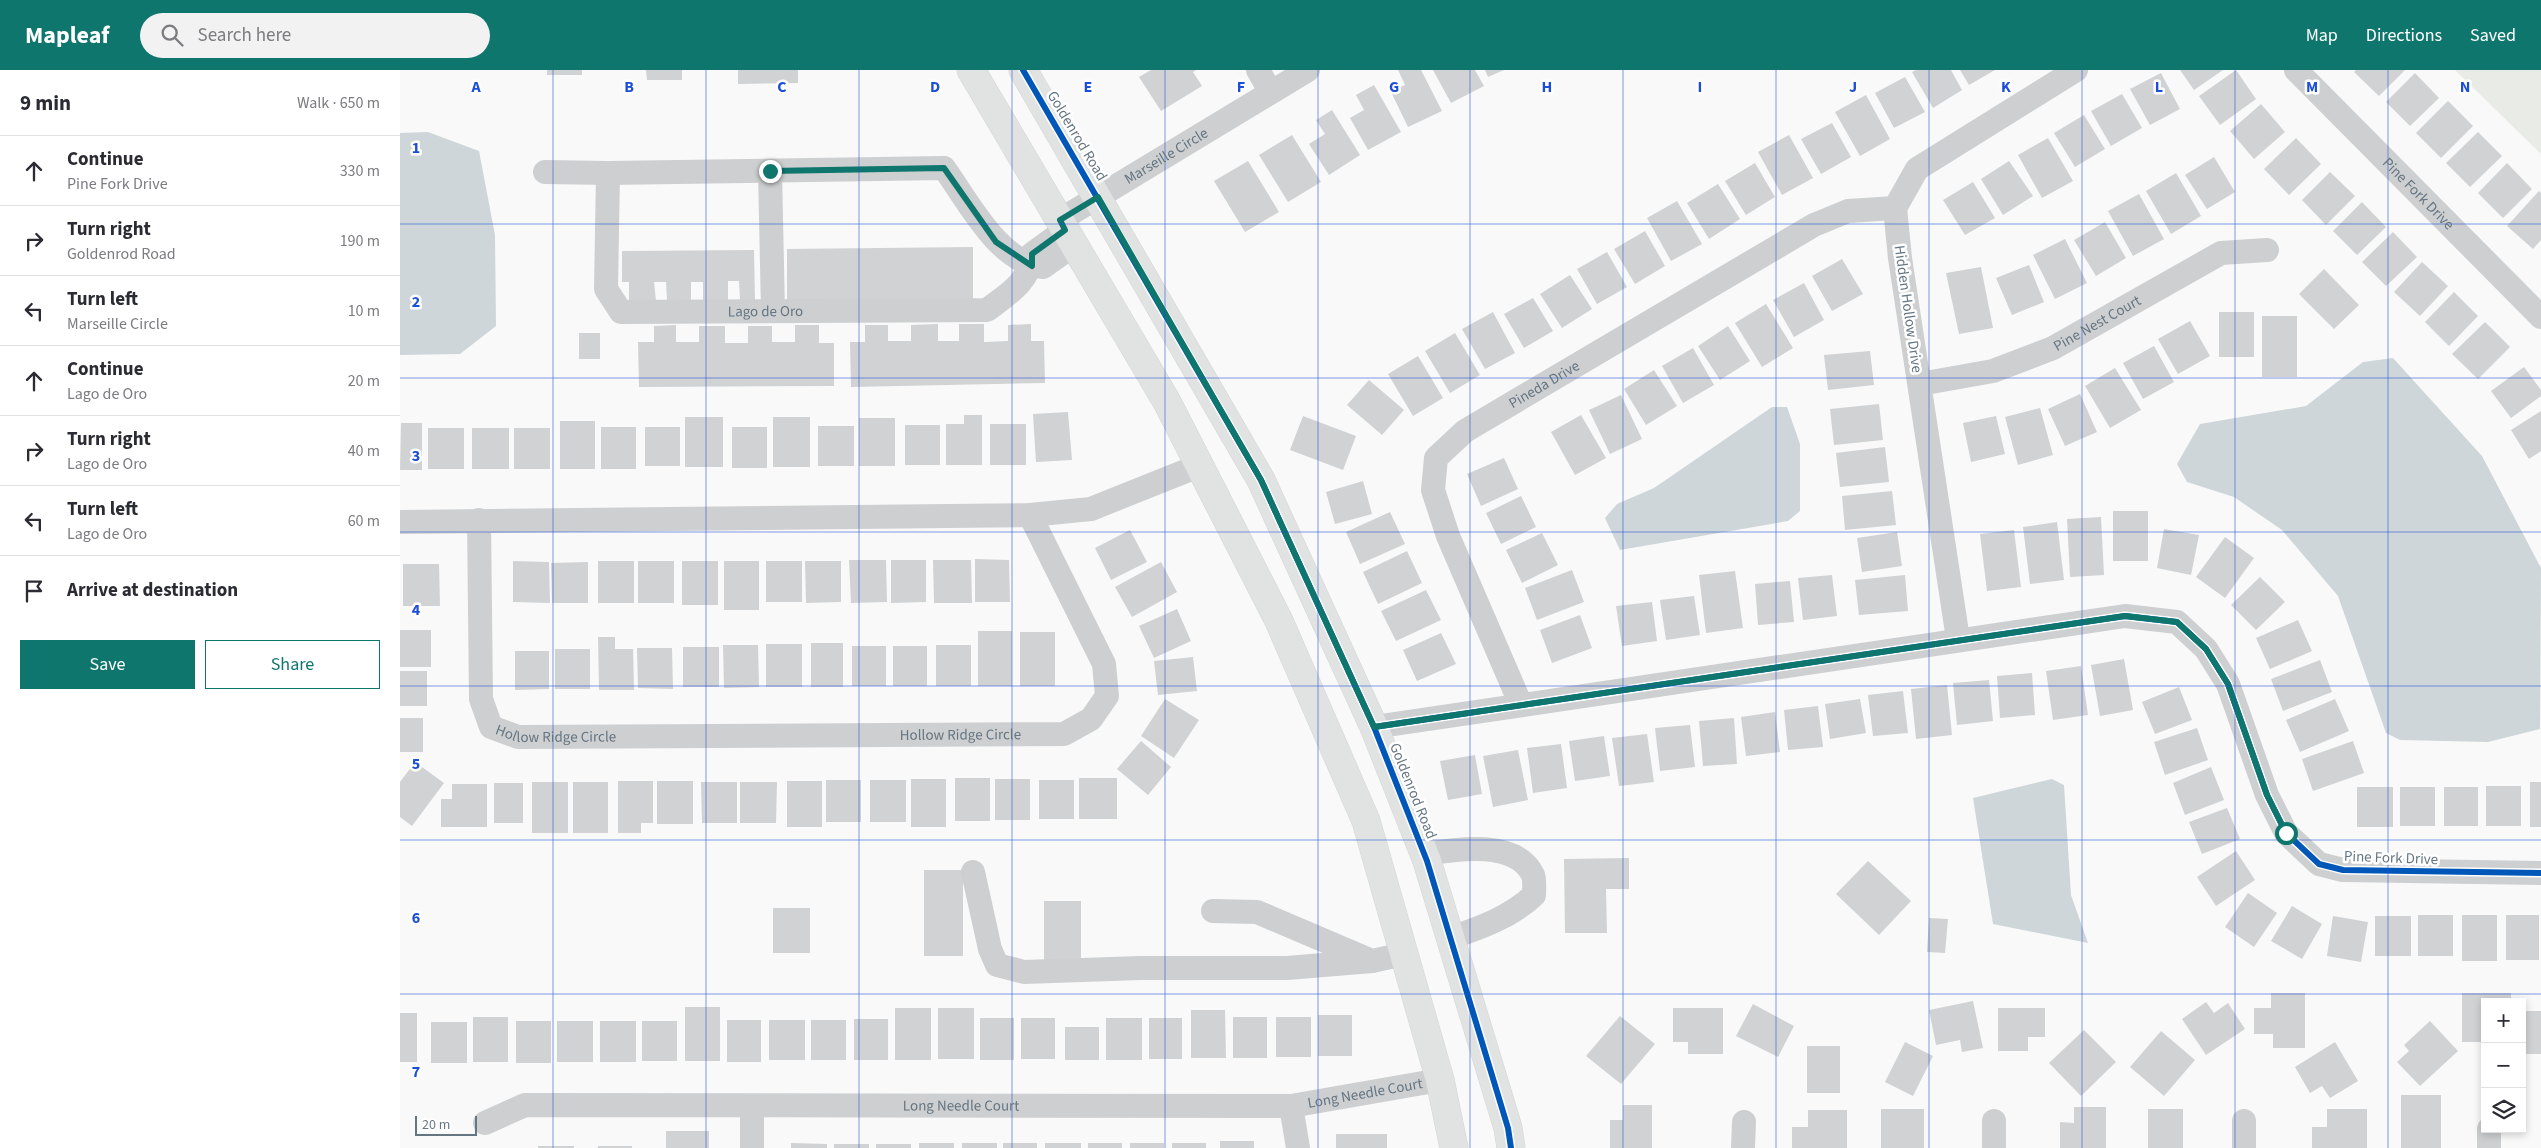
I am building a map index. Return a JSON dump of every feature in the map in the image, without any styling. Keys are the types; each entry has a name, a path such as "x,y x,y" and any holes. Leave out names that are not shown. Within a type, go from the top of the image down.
{"main road":[{"path":"971,70 1167,402 1201,465 1279,621 1366,821 1440,1080 1454,1148"},
{"name":"Goldenrod Road","path":"1023,70 1261,480 1374,727 1424,854 1508,1128 1510,1148"}],"street":[{"path":"1258,70 1270,91"},
{"name":"Marseille Circle","path":"1066,231 1098,197 1270,91 1308,70"},
{"path":"1895,208 1917,168 2076,70"},
{"name":"Pine Fork Drive","path":"2296,70 2541,317"},
{"path":"545,172 608,174 944,168 996,242 1032,266"},
{"path":"770,171 773,311"},
{"name":"Lago de Oro","path":"608,174 606,289 621,312 987,310 1023,282 1032,266 1032,254 1066,231"},
{"name":"Hidden Hollow Drive","path":"1895,208 1900,258 1958,639"},
{"name":"Pineda Drive","path":"1521,705 1448,536 1433,490 1436,458 1465,431 1814,225 1848,211 1895,208"},
{"name":"Pine Nest Court","path":"1920,384 1994,371 2053,348 2221,253 2267,250"},
{"path":"400,522 1030,515 1091,509 1201,465"},
{"name":"Hollow Ridge Circle","path":"479,520 481,700 491,727 518,738 1064,734 1091,719 1107,696 1104,664 1030,515"},
{"name":"Pine Fork Drive","path":"1374,727 1958,639 2125,616 2177,622 2206,649 2228,684 2267,795 2286,833 2319,864 2343,870 2541,873"},
{"path":"1424,854 1470,848 1507,854 1522,861 1534,876 1534,895 1522,906 1478,928 1450,938"},
{"path":"973,872 990,949 997,966 1024,972 1140,968 1287,968 1372,961 1404,954"},
{"path":"1213,911 1257,912 1372,961"},
{"name":"Long Needle Court","path":"485,1123 525,1105 1291,1106 1440,1080"},
{"path":"752,1106 752,1148"},
{"path":"1291,1106 1298,1148"},
{"path":"1994,1121 1994,1148"},
{"path":"2244,1121 2244,1148"},
{"path":"1744,1122 1744,1148"},
{"path":"2489,1133 2489,1148"}],"shaded area":[{"path":"2455,70 2541,70 2541,154"},
{"path":"428,132 479,151 495,235 496,326 460,354 400,355 400,133"},
{"path":"2393,358 2482,456 2541,568 2540,729 2488,742 2400,740 2386,733 2338,596 2282,530 2234,497 2187,482 2177,464 2200,424 2306,406 2363,362"},
{"path":"1772,407 1787,407 1800,444 1800,511 1788,521 1620,550 1605,518 1617,504 1654,488"},
{"path":"2052,779 2064,785 2071,895 2088,943 1993,924 1973,798"}],"building":[{"path":"547,70 582,70 582,75 547,75"},
{"path":"646,70 682,70 682,80 647,80"},
{"path":"738,70 798,70 798,83 738,84"},
{"path":"1151,70 1196,70 1193,72 1202,86 1161,111 1139,77"},
{"path":"1398,70 1421,70 1442,111 1408,127 1391,92 1405,85"},
{"path":"1433,70 1475,70 1484,86 1451,103"},
{"path":"1485,70 1504,70 1488,77"},
{"path":"1916,70 1951,70 1962,90 1933,108 1912,72"},
{"path":"1960,70 1995,70 1969,85"},
{"path":"2180,70 2223,70 2194,90"},
{"path":"2236,70 2256,99 2220,125 2199,96"},
{"path":"2356,70 2405,70 2379,96 2354,72"},
{"path":"2161,73 2180,109 2150,125 2130,89"},
{"path":"2415,73 2439,98 2410,126 2386,102"},
{"path":"1905,77 1925,112 1894,128 1875,93"},
{"path":"1374,85 1401,132 1368,150 1350,118 1364,110 1356,95"},
{"path":"2122,94 2142,128 2111,146 2091,111"},
{"path":"1866,95 1890,139 1860,156 1835,112"},
{"path":"2448,101 2473,126 2441,158 2416,133"},
{"path":"2261,104 2285,132 2254,159 2230,131"},
{"path":"1332,110 1360,155 1329,175 1309,144 1325,134 1316,120"},
{"path":"2084,115 2105,149 2075,167 2054,133"},
{"path":"1832,123 1851,157 1821,174 1801,139"},
{"path":"2478,132 2502,156 2470,187 2446,163"},
{"path":"1292,135 1321,182 1288,202 1259,155"},
{"path":"1789,135 1813,178 1782,195 1758,152"},
{"path":"2048,138 2073,181 2042,198 2018,155"},
{"path":"2296,138 2321,164 2289,195 2264,169"},
{"path":"2214,157 2235,192 2207,209 2185,175"},
{"path":"1248,161 1279,212 1245,232 1214,181"},
{"path":"2009,161 2033,196 2003,215 1981,179"},
{"path":"1755,163 1775,197 1746,215 1725,181"},
{"path":"2507,163 2532,189 2503,218 2478,193"},
{"path":"2330,172 2355,196 2326,225 2302,200"},
{"path":"2176,173 2201,216 2171,234 2146,191"},
{"path":"1973,182 1995,218 1965,235 1943,200"},
{"path":"1718,184 1740,219 1709,239 1687,203"},
{"path":"2539,191 2541,193 2541,240 2533,249 2507,226"},
{"path":"2139,194 2164,239 2133,256 2108,211"},
{"path":"1677,201 1702,244 1671,261 1647,218"},
{"path":"2362,202 2386,227 2357,255 2333,231"},
{"path":"2105,222 2126,258 2096,276 2074,240"},
{"path":"1645,231 1665,266 1635,284 1614,249"},
{"path":"2393,232 2417,257 2386,286 2362,262"},
{"path":"2065,239 2087,283 2055,299 2033,255"},
{"path":"973,247 973,299 787,300 787,249"},
{"path":"754,250 755,301 740,300 739,281 728,281 728,300 703,300 703,282 691,282 691,300 667,301 666,282 654,282 656,301 629,302 629,282 622,282 622,251"},
{"path":"1607,252 1627,287 1597,304 1577,269"},
{"path":"1842,259 1863,294 1832,311 1812,276"},
{"path":"2422,262 2448,286 2420,316 2394,292"},
{"path":"2029,265 2044,302 2012,315 1996,278"},
{"path":"1981,267 1993,328 1959,334 1946,273"},
{"path":"2324,269 2359,305 2334,329 2299,294"},
{"path":"1570,275 1592,309 1562,328 1540,294"},
{"path":"1804,283 1824,320 1794,337 1773,300"},
{"path":"2454,292 2478,316 2449,346 2425,322"},
{"path":"1533,298 1553,331 1524,348 1504,314"},
{"path":"1766,304 1793,348 1762,367 1735,323"},
{"path":"1493,312 1515,353 1485,369 1462,329"},
{"path":"2219,312 2254,312 2254,357 2219,357"},
{"path":"2262,316 2297,316 2297,377 2262,377"},
{"path":"2190,321 2210,356 2178,374 2158,339"},
{"path":"2485,322 2510,347 2478,379 2452,354"},
{"path":"938,324 938,341 959,341 959,324 984,324 984,342 1008,341 1008,325 1031,324 1031,341 1044,341 1045,383 851,387 850,342 865,342 865,325 888,325 888,341 911,341 911,325"},
{"path":"676,325 676,342 699,342 699,326 725,326 725,343 748,343 748,326 772,326 772,342 795,342 795,325 819,325 819,343 834,343 834,386 639,387 638,342 654,342 654,326"},
{"path":"1728,326 1750,361 1720,380 1698,346"},
{"path":"579,333 600,333 600,359 579,359"},
{"path":"1455,333 1480,375 1450,393 1425,351"},
{"path":"2154,346 2174,382 2143,399 2123,363"},
{"path":"1693,348 1714,385 1683,403 1662,366"},
{"path":"1870,351 1874,385 1828,390 1824,355"},
{"path":"1418,356 1443,398 1413,416 1388,374"},
{"path":"2524,367 2541,390 2541,396 2511,418 2491,391"},
{"path":"2115,368 2141,410 2110,428 2085,386"},
{"path":"1654,370 1677,406 1646,425 1624,389"},
{"path":"1369,380 1404,410 1382,435 1347,405"},
{"path":"2080,394 2097,432 2065,446 2048,409"},
{"path":"1621,395 1642,439 1610,454 1589,410"},
{"path":"1879,404 1883,440 1834,445 1830,409"},
{"path":"2040,408 2053,455 2018,465 2005,417"},
{"path":"2541,411 2541,451 2529,459 2511,430"},
{"path":"1068,412 1072,460 1036,462 1033,414"},
{"path":"964,415 982,415 982,465 946,465 946,424 964,424"},
{"path":"1581,415 1606,458 1575,475 1551,432"},
{"path":"1303,416 1356,436 1343,470 1290,450"},
{"path":"1996,416 2005,454 1971,462 1963,423"},
{"path":"685,417 723,417 723,467 685,467"},
{"path":"773,417 810,417 810,467 773,467"},
{"path":"859,418 895,418 895,466 859,466"},
{"path":"560,421 595,421 595,469 560,469"},
{"path":"401,423 422,423 422,470 400,470"},
{"path":"990,424 1026,424 1026,465 990,465"},
{"path":"905,425 940,425 940,465 905,465"},
{"path":"818,426 854,426 854,466 818,466"},
{"path":"601,427 636,427 636,469 601,469"},
{"path":"645,427 680,427 680,466 645,466"},
{"path":"732,427 767,427 767,468 732,468"},
{"path":"428,428 464,428 464,469 428,469"},
{"path":"472,428 509,428 509,469 472,469"},
{"path":"514,428 550,428 550,469 514,469"},
{"path":"1885,447 1889,482 1840,487 1836,453"},
{"path":"1504,458 1518,489 1481,506 1467,474"},
{"path":"1363,481 1372,514 1335,524 1326,492"},
{"path":"1892,491 1896,525 1845,530 1842,496"},
{"path":"1521,496 1536,527 1501,544 1486,513"},
{"path":"2113,511 2148,511 2148,561 2113,561"},
{"path":"1390,512 1405,544 1360,564 1346,532"},
{"path":"2101,517 2104,575 2070,577 2067,519"},
{"path":"2057,522 2064,580 2030,584 2023,527"},
{"path":"2164,529 2199,535 2191,575 2157,568"},
{"path":"1130,530 1147,562 1111,580 1095,548"},
{"path":"2014,530 2021,587 1987,591 1980,534"},
{"path":"1897,532 1902,566 1862,572 1857,538"},
{"path":"1542,533 1558,565 1522,583 1506,550"},
{"path":"2225,537 2254,558 2225,598 2196,577"},
{"path":"1407,551 1422,583 1378,604 1363,572"},
{"path":"975,559 1009,560 1010,602 975,602"},
{"path":"849,560 886,560 887,602 851,603"},
{"path":"891,560 926,560 926,602 891,603"},
{"path":"933,560 971,560 972,603 934,603"},
{"path":"513,561 549,562 550,603 513,602"},
{"path":"598,561 634,561 634,603 598,603"},
{"path":"638,561 674,561 674,603 638,603"},
{"path":"682,561 718,561 718,605 682,605"},
{"path":"724,561 759,561 759,610 724,610"},
{"path":"766,561 802,561 802,602 766,602"},
{"path":"805,561 841,561 841,602 806,603"},
{"path":"588,562 588,603 552,603 551,563"},
{"path":"1161,562 1177,592 1132,617 1115,587"},
{"path":"403,564 439,564 440,606 403,606"},
{"path":"1572,570 1584,602 1537,620 1525,588"},
{"path":"1735,571 1743,628 1706,633 1699,575"},
{"path":"1832,575 1837,616 1803,620 1798,578"},
{"path":"1905,575 1908,611 1859,615 1855,580"},
{"path":"2260,577 2285,602 2256,630 2231,605"},
{"path":"1790,581 1794,622 1758,625 1755,584"},
{"path":"1426,590 1441,620 1396,641 1381,611"},
{"path":"1694,596 1700,635 1666,640 1660,600"},
{"path":"1652,602 1657,641 1622,646 1616,606"},
{"path":"1177,609 1191,641 1154,658 1139,626"},
{"path":"1580,615 1592,648 1552,663 1540,630"},
{"path":"2298,620 2312,651 2270,669 2256,638"},
{"path":"400,630 431,630 431,667 400,667"},
{"path":"978,631 1012,631 1012,686 978,686"},
{"path":"1020,632 1055,632 1055,686 1020,686"},
{"path":"1441,633 1456,664 1417,681 1403,650"},
{"path":"598,637 615,637 615,649 633,649 634,690 599,690"},
{"path":"811,643 843,643 843,687 811,687"},
{"path":"766,644 802,644 802,687 766,687"},
{"path":"723,645 758,645 759,687 724,688"},
{"path":"936,645 971,645 971,686 936,686"},
{"path":"852,646 886,646 886,686 852,686"},
{"path":"893,646 927,646 927,686 893,686"},
{"path":"683,647 719,647 719,687 683,687"},
{"path":"637,648 672,648 673,689 638,688"},
{"path":"555,649 590,649 590,689 555,689"},
{"path":"515,651 549,651 549,689 515,690"},
{"path":"1193,657 1197,691 1158,695 1154,661"},
{"path":"2124,659 2133,710 2100,716 2091,665"},
{"path":"2320,660 2332,692 2283,711 2271,679"},
{"path":"2081,666 2088,715 2053,720 2046,671"},
{"path":"400,671 427,671 427,706 400,706"},
{"path":"2032,673 2035,715 2000,718 1997,676"},
{"path":"1989,680 1993,721 1957,725 1953,683"},
{"path":"1947,685 1952,735 1916,739 1911,689"},
{"path":"2179,687 2192,720 2155,734 2142,702"},
{"path":"1903,691 1908,733 1873,736 1868,695"},
{"path":"1165,699 1199,720 1174,758 1141,736"},
{"path":"1860,699 1866,733 1830,739 1825,704"},
{"path":"2335,699 2349,731 2300,752 2286,720"},
{"path":"1818,706 1823,747 1788,750 1784,710"},
{"path":"1775,712 1780,752 1746,756 1741,717"},
{"path":"400,718 423,718 423,752 400,752"},
{"path":"1734,718 1737,764 1703,766 1699,721"},
{"path":"1690,725 1695,767 1660,771 1655,728"},
{"path":"2197,728 2208,760 2165,775 2154,742"},
{"path":"1647,734 1654,782 1619,786 1612,738"},
{"path":"1604,736 1610,776 1575,781 1569,741"},
{"path":"1141,741 1171,767 1148,795 1117,769"},
{"path":"2353,741 2364,773 2313,791 2302,759"},
{"path":"1561,744 1567,788 1533,793 1527,748"},
{"path":"1518,750 1528,800 1493,807 1483,756"},
{"path":"1475,755 1482,794 1448,800 1440,761"},
{"path":"415,762 444,783 412,826 400,817 400,782"},
{"path":"2211,767 2224,800 2185,815 2173,783"},
{"path":"955,778 990,778 990,821 955,821"},
{"path":"1079,778 1117,778 1117,819 1079,819"},
{"path":"911,779 946,779 946,827 911,827"},
{"path":"995,779 1030,779 1030,820 995,820"},
{"path":"826,780 861,780 861,822 826,822"},
{"path":"870,780 906,780 906,822 870,822"},
{"path":"1039,780 1074,780 1074,819 1039,819"},
{"path":"618,781 653,781 653,823 641,823 641,833 618,833"},
{"path":"657,781 693,781 693,824 657,824"},
{"path":"787,781 822,781 822,827 787,827"},
{"path":"532,782 568,782 568,833 532,833"},
{"path":"573,782 608,782 608,833 573,833"},
{"path":"701,782 737,782 737,823 702,823"},
{"path":"740,782 777,782 776,823 740,823"},
{"path":"2530,782 2541,782 2541,827 2530,827"},
{"path":"494,783 523,783 523,823 494,823"},
{"path":"452,784 487,784 487,827 441,827 441,799 452,799"},
{"path":"2486,786 2521,786 2521,826 2486,826"},
{"path":"2357,787 2393,787 2393,827 2357,827"},
{"path":"2400,787 2435,787 2435,826 2400,826"},
{"path":"2444,787 2478,787 2478,826 2444,826"},
{"path":"2227,808 2240,839 2202,854 2189,822"},
{"path":"2236,851 2255,880 2216,906 2197,877"},
{"path":"1629,858 1629,889 1606,889 1607,933 1565,933 1564,859"},
{"path":"1868,861 1911,901 1879,935 1836,894"},
{"path":"924,870 963,870 963,956 924,956"},
{"path":"2248,893 2277,913 2254,947 2225,927"},
{"path":"1044,901 1081,901 1081,964 1044,964"},
{"path":"2292,906 2322,924 2302,959 2271,941"},
{"path":"773,908 810,908 810,953 773,953"},
{"path":"2418,915 2453,915 2453,956 2418,956"},
{"path":"2462,915 2497,915 2497,961 2462,961"},
{"path":"2506,915 2539,915 2539,960 2506,960"},
{"path":"2333,916 2368,922 2361,962 2327,956"},
{"path":"2375,916 2411,916 2411,956 2375,956"},
{"path":"1929,918 1948,919 1945,953 1927,952"},
{"path":"2271,993 2305,993 2305,1048 2273,1048 2273,1034 2254,1034 2254,1008 2271,1008"},
{"path":"2462,993 2511,993 2511,998 2481,998 2481,1042 2462,1042"},
{"path":"1973,1001 1983,1048 1962,1052 1960,1040 1936,1045 1929,1010"},
{"path":"2206,1002 2214,1013 2228,1003 2245,1029 2206,1055 2182,1019"},
{"path":"1753,1004 1794,1026 1778,1057 1736,1036"},
{"path":"685,1007 720,1007 720,1061 685,1061"},
{"path":"895,1008 931,1008 931,1060 895,1060"},
{"path":"938,1008 974,1008 974,1059 938,1059"},
{"path":"1673,1008 1723,1008 1723,1054 1688,1054 1688,1042 1673,1042"},
{"path":"1998,1008 2045,1008 2045,1037 2028,1037 2028,1051 1998,1051"},
{"path":"1191,1010 1225,1010 1226,1058 1191,1058"},
{"path":"2526,1011 2541,1011 2541,1054 2526,1054"},
{"path":"400,1013 417,1013 417,1062 400,1062"},
{"path":"1318,1015 1352,1015 1352,1056 1318,1056"},
{"path":"1620,1016 1655,1044 1621,1084 1586,1056"},
{"path":"473,1017 508,1017 508,1062 473,1062"},
{"path":"1233,1017 1267,1017 1267,1058 1233,1058"},
{"path":"1276,1017 1311,1017 1311,1057 1276,1057"},
{"path":"980,1018 1014,1018 1014,1060 980,1060"},
{"path":"1021,1018 1055,1018 1055,1059 1021,1059"},
{"path":"1106,1018 1142,1018 1142,1060 1106,1060"},
{"path":"1149,1018 1182,1018 1182,1059 1149,1059"},
{"path":"854,1019 888,1019 888,1060 854,1060"},
{"path":"727,1020 761,1020 761,1062 727,1062"},
{"path":"769,1020 805,1020 805,1060 769,1060"},
{"path":"811,1020 846,1020 846,1060 811,1060"},
{"path":"516,1021 551,1021 551,1063 516,1063"},
{"path":"557,1021 593,1021 593,1062 557,1062"},
{"path":"600,1021 636,1021 636,1062 600,1062"},
{"path":"642,1021 677,1021 677,1061 642,1061"},
{"path":"2430,1021 2458,1051 2420,1086 2397,1062 2409,1051 2404,1045"},
{"path":"431,1022 467,1022 467,1063 431,1063"},
{"path":"1065,1027 1099,1027 1099,1060 1065,1060"},
{"path":"2084,1030 2116,1062 2081,1096 2049,1063"},
{"path":"2161,1031 2195,1060 2164,1096 2130,1067"},
{"path":"1905,1042 1933,1056 1913,1096 1885,1082"},
{"path":"2335,1042 2358,1081 2330,1098 2322,1086 2310,1093 2295,1067"},
{"path":"1807,1046 1840,1046 1840,1093 1807,1093"},
{"path":"2401,1095 2441,1095 2441,1148 2401,1148"},
{"path":"1623,1105 1652,1105 1652,1148 1610,1148 1610,1120 1623,1120"},
{"path":"2074,1107 2106,1107 2106,1148 2060,1148 2060,1122 2074,1123"},
{"path":"1881,1109 1924,1109 1924,1148 1881,1148"},
{"path":"2148,1109 2183,1109 2183,1148 2148,1148"},
{"path":"2327,1109 2367,1109 2367,1148 2312,1148 2312,1127 2327,1127"},
{"path":"1808,1110 1847,1110 1847,1148 1792,1148 1792,1127 1808,1127"},
{"path":"666,1131 709,1131 709,1148 666,1148"},
{"path":"1336,1134 1387,1134 1387,1148 1336,1148"},
{"path":"1220,1141 1254,1141 1254,1148 1220,1148"},
{"path":"791,1143 827,1144 827,1148 791,1148"},
{"path":"919,1143 954,1143 954,1148 919,1148"},
{"path":"962,1143 997,1143 997,1148 962,1148"},
{"path":"1003,1143 1037,1143 1037,1148 1003,1148"},
{"path":"1045,1143 1081,1143 1081,1148 1045,1148"},
{"path":"1088,1143 1122,1143 1122,1148 1088,1148"},
{"path":"1130,1143 1164,1143 1164,1148 1130,1148"},
{"path":"1172,1143 1206,1143 1206,1148 1172,1148"},
{"path":"834,1144 869,1144 869,1148 834,1148"},
{"path":"876,1144 911,1144 911,1148 876,1148"},
{"path":"538,1146 574,1146 574,1148 538,1148"},
{"path":"598,1146 632,1146 632,1148 598,1148"}],"cycle path":[{"path":"1023,70 1261,480 1374,727 1427,861 1508,1128 1511,1148"},
{"path":"1374,727 2125,616 2177,622 2206,649 2228,684 2267,795 2286,833 2319,864 2343,870 2541,873"}],"route":[{"path":"770,171 944,168 996,242 1032,266 1032,254 1065,230 1060,220 1098,197 1261,480 1374,727 1958,639 2125,616 2177,622 2206,649 2228,684 2267,795 2286,833"}]}
